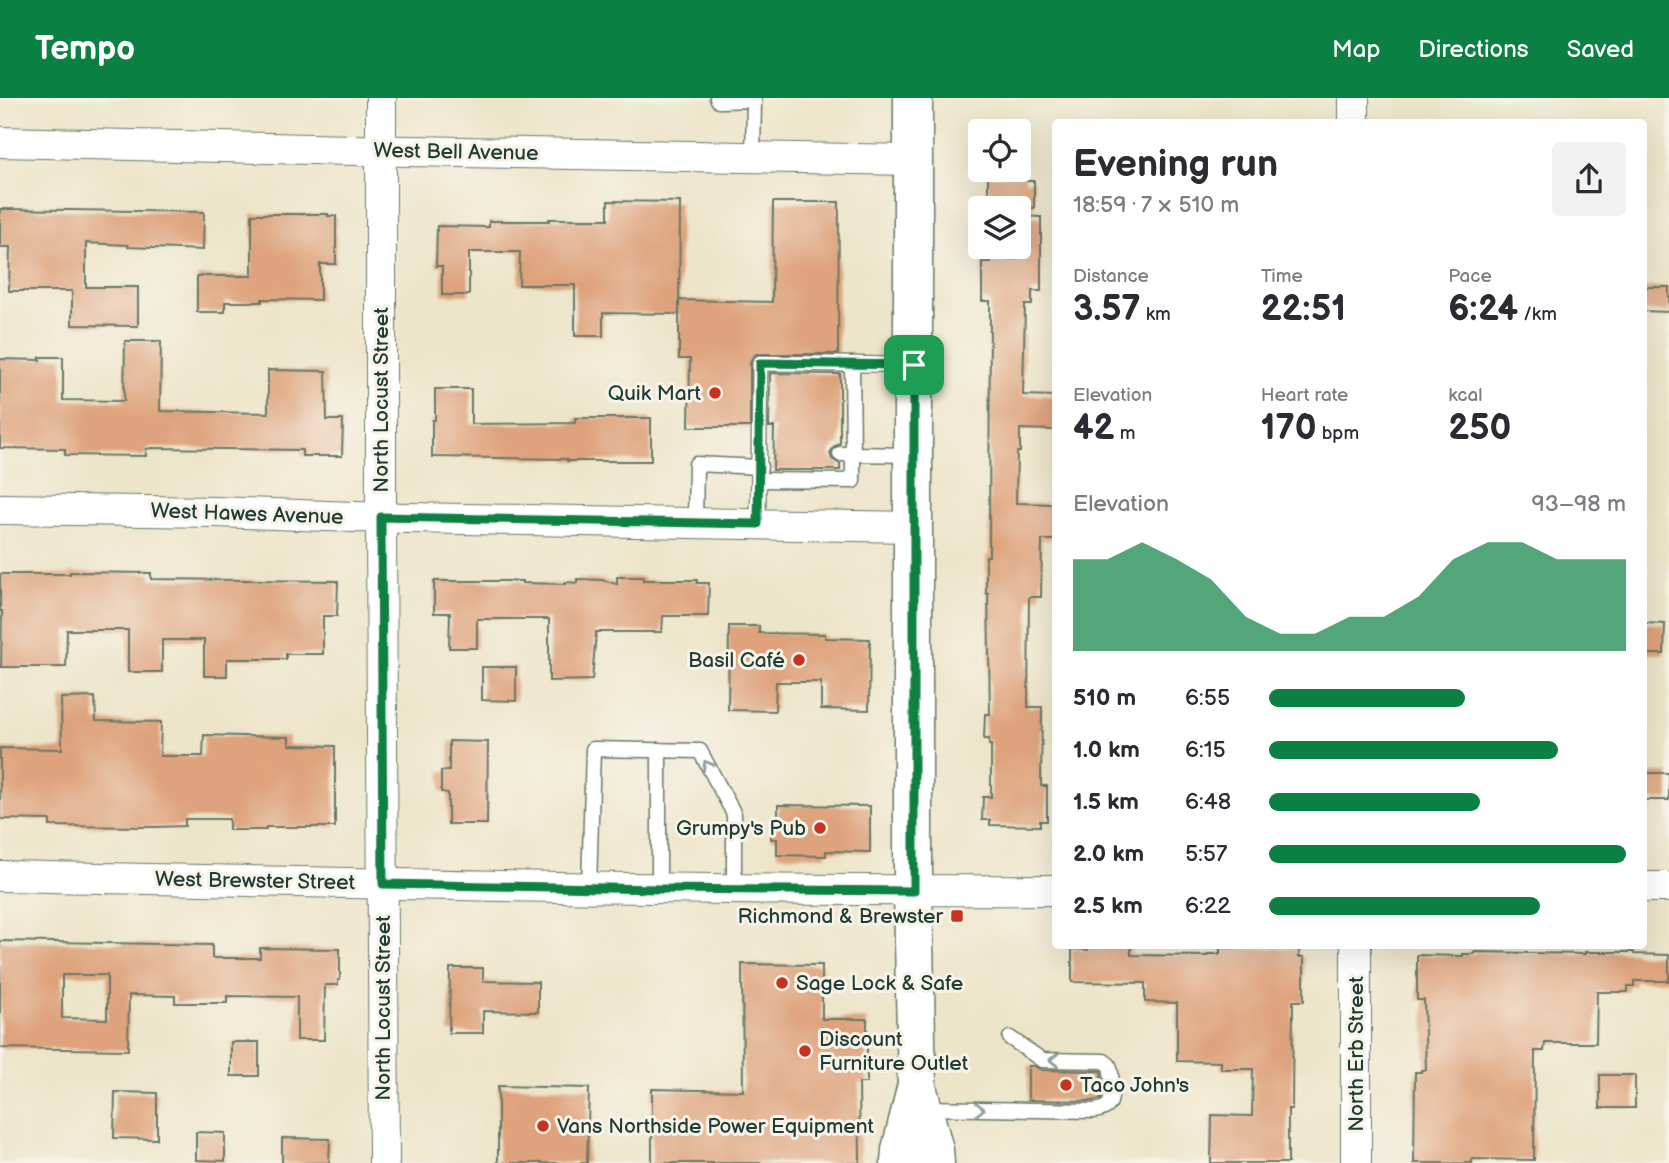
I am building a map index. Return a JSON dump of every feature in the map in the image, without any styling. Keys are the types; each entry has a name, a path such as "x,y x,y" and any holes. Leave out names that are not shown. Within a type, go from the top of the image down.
{"main road":[{"path":"913,98 914,891 917,1101 934,1150 935,1163"},
{"path":"900,1163 901,1150 917,1101"}],"street":[{"name":"North Locust Street","path":"381,98 384,1163"},
{"path":"1354,98 1354,119"},
{"name":"West Bell Avenue","path":"0,142 913,160"},
{"name":"West Hawes Avenue","path":"0,509 914,527"},
{"name":"West Brewster Street","path":"0,876 659,889 1052,890"},
{"path":"1647,887 1669,887"},
{"name":"North Erb Street","path":"1356,949 1356,1163"}],"lane":[{"path":"717,98 719,101 754,100 753,157"},
{"path":"758,524 767,418 767,384 760,363 914,365"},
{"path":"695,523 696,464 763,463 853,481 846,454 846,385 852,364"},
{"path":"846,454 914,455"},
{"path":"589,888 593,749 700,751 734,814 734,889"},
{"path":"659,750 659,889"},
{"path":"917,1101 1094,1111 1109,1105 1111,1071 1104,1061 1042,1060 1010,1038"}],"building":[{"path":"1034,181 1034,208 1031,208 1031,196 988,196 988,182"},
{"path":"608,201 680,202 679,314 603,313 603,336 575,336 575,285 519,285 520,252 469,252 469,295 442,295 442,266 436,266 437,226 489,227 489,221 608,219"},
{"path":"773,202 839,202 838,354 756,354 750,363 750,427 689,427 690,359 679,359 679,300 772,302"},
{"path":"0,209 204,212 203,250 86,243 86,287 138,287 138,326 72,325 72,291 9,291 10,247 0,247"},
{"path":"252,214 336,216 336,264 320,264 320,300 262,299 262,302 225,302 225,312 197,312 197,276 252,276"},
{"path":"1031,217 1041,217 1041,291 1032,291 1032,305 1025,305 1023,395 1052,396 1052,430 1020,429 1016,503 1052,504 1052,540 1042,540 1041,597 1029,597 1028,707 1042,707 1041,786 1047,786 1047,821 1040,821 1040,826 990,825 990,820 982,820 983,797 991,797 991,745 989,739 984,739 985,714 990,714 986,556 989,556 990,301 982,301 982,262 991,262 992,259 1031,259"},
{"path":"1647,287 1669,287 1669,312 1647,311"},
{"path":"125,341 161,341 160,411 268,413 268,370 326,371 327,420 343,420 342,456 302,456 302,450 151,448 146,449 146,456 65,455 65,449 0,448 0,359 40,360 40,357 63,357 63,400 124,401"},
{"path":"770,373 840,374 840,444 830,453 832,459 840,464 840,470 773,470 774,427 769,427"},
{"path":"435,389 471,389 471,424 575,423 575,418 651,418 651,461 432,457"},
{"path":"151,573 151,579 338,581 337,616 323,616 323,654 286,654 286,659 227,659 227,676 204,676 204,640 162,640 162,672 128,672 128,630 67,630 66,667 1,667 0,574"},
{"path":"617,577 697,580 697,583 709,583 708,616 663,616 662,632 596,632 592,680 549,681 549,619 477,619 477,648 449,648 450,613 434,613 434,581 566,584 577,583 577,579 602,580 617,584"},
{"path":"1647,623 1665,624 1664,654 1647,654"},
{"name":"Basil Café","path":"729,626 759,626 759,633 825,634 825,638 870,639 869,710 821,709 821,682 776,682 775,711 728,710"},
{"path":"482,667 516,667 516,701 482,700"},
{"path":"95,697 96,721 161,722 160,756 203,756 204,735 289,737 289,745 335,746 335,827 229,830 229,819 185,819 185,826 50,826 50,820 0,819 0,748 62,749 61,698"},
{"path":"449,741 488,742 487,824 448,824 448,793 441,792 441,771 449,771"},
{"path":"1647,773 1669,773 1669,800 1647,800"},
{"name":"Grumpy's Pub","path":"778,805 870,806 870,852 826,851 826,856 777,855 777,839 771,839 771,817 778,817"},
{"path":"0,941 212,945 212,958 260,958 260,948 340,949 338,985 325,985 324,1040 297,1040 297,997 227,996 227,1003 175,1003 175,996 129,995 128,1050 0,1048","holes":["62,975 107,975 107,1019 62,1018"]},
{"path":"1072,949 1131,949 1131,955 1208,956 1220,954 1220,949 1299,949 1299,957 1304,957 1304,1001 1293,1001 1292,1109 1288,1109 1288,1163 1211,1163 1212,1115 1252,1116 1253,1069 1221,1069 1221,1062 1177,1061 1177,1003 1145,1002 1145,983 1072,982"},
{"path":"1474,952 1634,952 1669,955 1669,981 1634,981 1634,986 1628,986 1628,992 1597,992 1596,1043 1545,1043 1544,1051 1535,1051 1534,1160 1472,1159 1472,1163 1414,1163 1415,1072 1426,1070 1424,1000 1417,1000 1417,955 1463,956"},
{"path":"742,964 822,965 822,1019 867,1019 867,1083 859,1083 860,1163 652,1163 652,1089 743,1091"},
{"path":"450,968 483,968 483,981 538,982 538,1012 483,1011 483,1033 449,1033"},
{"path":"231,1042 259,1042 259,1076 231,1076"},
{"name":"Taco John's","path":"1028,1066 1042,1070 1101,1071 1101,1099 1028,1100"},
{"path":"1600,1075 1635,1075 1635,1108 1600,1108"},
{"name":"Vans Northside Power Equipment","path":"498,1086 589,1088 587,1163 498,1163"},
{"path":"115,1092 157,1093 157,1139 114,1138"},
{"path":"196,1132 225,1133 225,1161 196,1160"},
{"path":"282,1138 330,1139 329,1163 282,1163"}],"place":[{"name":"Quik Mart","path":"715,393"},
{"name":"Basil Café","path":"799,660"},
{"name":"Grumpy's Pub","path":"820,828"},
{"name":"Richmond & Brewster","path":"957,916"},
{"name":"Sage Lock & Safe","path":"782,983"},
{"name":"Discount Furniture Outlet","path":"805,1051"},
{"name":"Taco John's","path":"1066,1085"},
{"name":"Vans Northside Power Equipment","path":"543,1126"}],"route":[{"path":"760,363 914,365 914,891 383,884 381,517 758,524 760,363"}]}
